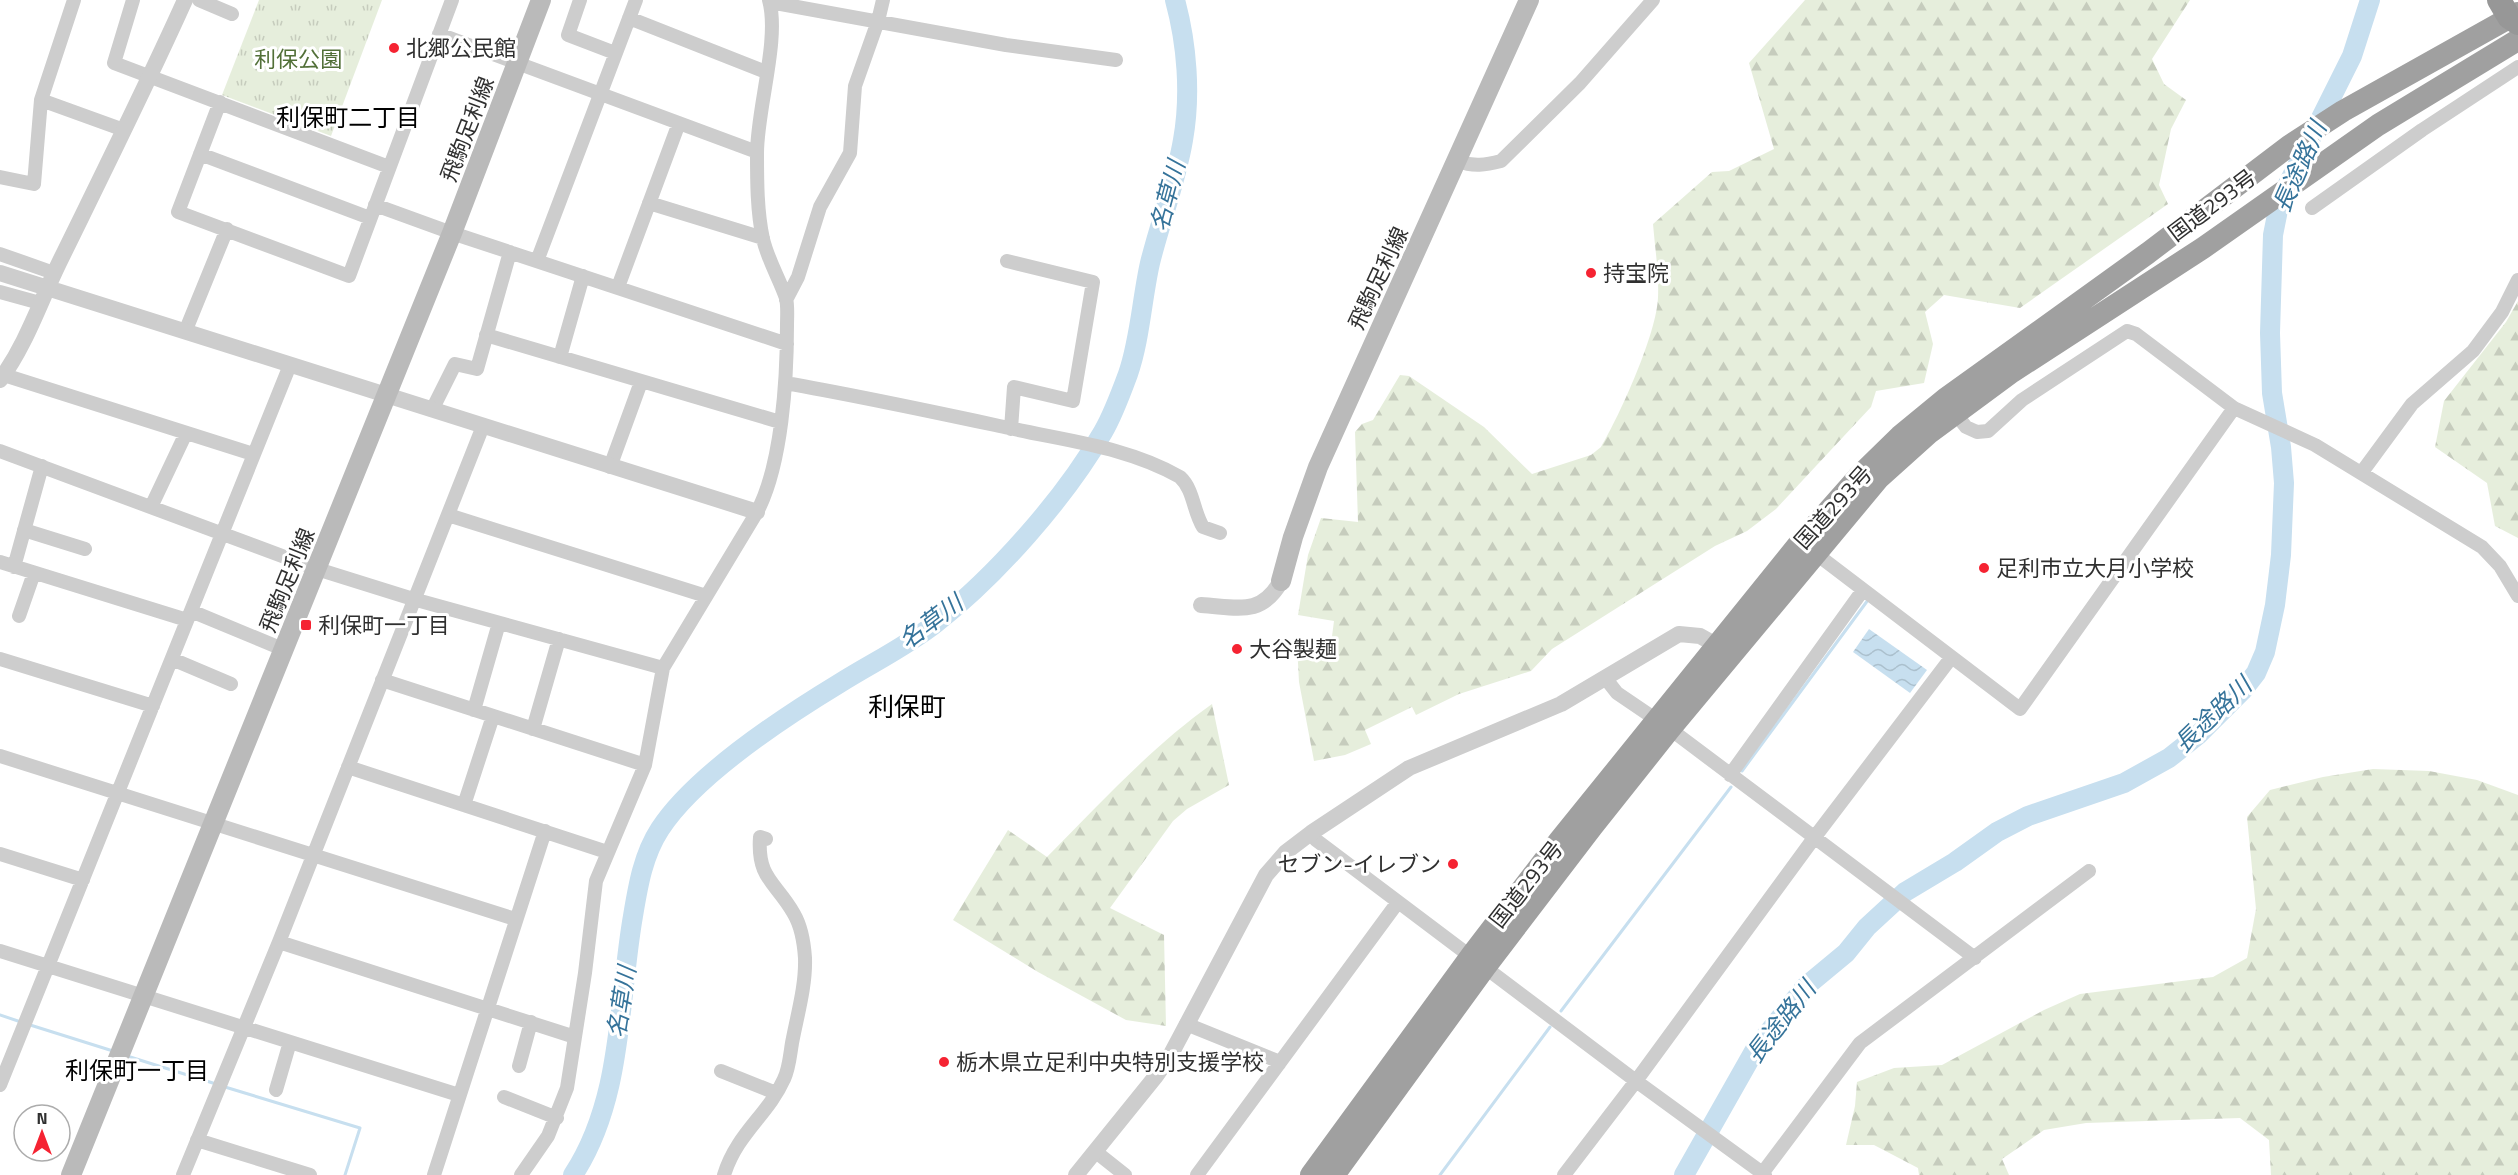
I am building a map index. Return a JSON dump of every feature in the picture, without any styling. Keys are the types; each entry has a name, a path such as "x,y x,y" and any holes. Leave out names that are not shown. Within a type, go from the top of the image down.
{"highway":[{"name":"国道293号","path":"1311,1175 1663,724 1879,478 1950,406 2289,146 2343,111 2511,13"},
{"name":"国道293号","path":"1663,724 1716,645 1838,497 1900,436 2070,333 2203,248 2378,125 2518,40"},
{"name":"国道293号","path":"1334,1175 1478,961"}],"main road":[{"name":"飛駒足利線","path":"72,1175 387,396 541,0"},
{"name":"飛駒足利線","path":"1281,581 1293,537 1318,467 1529,0"}],"street":[{"path":"0,177 34,184 41,100 74,0"},
{"path":"133,0 114,63 152,75 389,167"},
{"path":"184,0 152,75 50,280 26,337 2,377 253,454"},
{"path":"199,0 232,14"},
{"path":"220,102 178,212 349,276 452,0"},
{"path":"580,0 568,34 615,53"},
{"path":"537,261 636,0"},
{"path":"786,300 798,277 819,207 850,153 855,86 883,0"},
{"path":"1458,161 1474,165 1489,165 1501,160 1580,82 1653,0"},
{"path":"521,1175 535,1157 557,1118 567,1088 596,881 645,765 663,668 767,495 780,422 787,344 786,300 763,238 757,153 760,112 773,26 770,1 1006,45 1116,60"},
{"path":"629,18 766,72"},
{"path":"439,34 757,153"},
{"path":"2312,208 2422,130 2518,67"},
{"path":"41,100 124,130"},
{"path":"618,287 679,123"},
{"path":"200,154 370,218"},
{"path":"650,202 763,238"},
{"path":"375,205 452,233 787,344"},
{"path":"185,332 226,229"},
{"path":"432,410 455,364 477,369 510,252"},
{"path":"0,254 50,280 185,332 758,512"},
{"path":"1007,261 1093,282 1073,401 1014,387 1011,429"},
{"path":"0,273 50,280"},
{"path":"560,357 583,276"},
{"path":"2362,472 2412,404 2473,351 2502,312 2518,280"},
{"path":"0,292 40,303"},
{"path":"1950,406 1966,427 1977,432 1988,431 2022,400 2127,331 2136,334 2234,408 2315,445 2482,547 2500,566 2518,596"},
{"path":"486,335 780,422"},
{"path":"1,1080 290,365"},
{"path":"610,467 641,381"},
{"path":"785,383 887,400 1011,429 1104,446 1170,470 1180,477 1189,485 1196,516 1203,527 1220,533"},
{"path":"1815,553 2020,709 2234,408"},
{"path":"183,1175 279,942 483,426"},
{"path":"151,507 186,433"},
{"path":"0,451 317,569 413,599 663,668"},
{"path":"14,567 42,466"},
{"path":"448,515 706,596"},
{"path":"24,530 85,549"},
{"path":"0,562 189,616 285,650"},
{"path":"19,616 34,573"},
{"path":"1201,605 1244,607 1260,605 1273,597 1281,581"},
{"path":"1730,775 1863,590"},
{"path":"474,710 499,623"},
{"path":"1076,1175 1156,1076 1266,875 1287,852 1311,833 1409,768 1561,704 1679,634 1700,636 1716,645"},
{"path":"533,729 559,639"},
{"path":"1564,1175 1636,1081 1814,838 1951,658"},
{"path":"0,659 153,706"},
{"path":"172,659 231,684"},
{"path":"1606,679 1617,693 1663,724 1975,958"},
{"path":"382,680 645,765"},
{"path":"464,805 494,716"},
{"path":"0,756 515,919"},
{"path":"348,767 607,852"},
{"path":"434,1175 545,831"},
{"path":"1311,833 1316,840 1398,902 1763,1174 1860,1043 2089,871"},
{"path":"724,1175 729,1159 740,1139 785,1078 804,980 805,957 801,932 794,914 763,871 759,855 760,837 766,839"},
{"path":"0,854 83,880"},
{"path":"1197,1175 1398,902"},
{"path":"279,942 575,1037"},
{"path":"0,951 459,1095"},
{"path":"519,1066 531,1022"},
{"path":"1186,1024 1275,1060 1279,1064"},
{"path":"276,1090 290,1042"},
{"path":"721,1071 776,1093"},
{"path":"504,1097 557,1118"},
{"path":"197,1140 310,1175"},
{"path":"1096,1152 1125,1175"}],"green space":[{"name":"利保公園","path":"259,0 382,0 331,136 222,95"},
{"path":"1805,0 2190,0 2152,59 2164,84 2186,100 2171,129 2159,185 2168,204 2020,308 1944,295 1925,312 1933,344 1924,383 1876,391 1871,407 1776,509 1747,531 1715,546 1552,649 1531,671 1459,694 1416,715 1412,707 1365,730 1371,744 1345,755 1314,761 1299,682 1297,644 1331,644 1334,621 1298,615 1308,555 1321,518 1358,522 1355,432 1362,424 1373,420 1400,375 1409,376 1484,427 1532,474 1591,455 1601,447 1618,415 1645,352 1656,312 1658,279 1653,224 1712,172 1729,171 1774,149 1749,63"},
{"path":"2518,301 2518,538 2495,526 2487,483 2435,447 2444,401 2506,322"},
{"path":"1212,704 1229,785 1187,809 1173,821 1110,908 1164,935 1166,1026 1126,1020 1038,972 953,920 1008,830 1047,857 1147,758"},
{"path":"2373,769 2429,771 2477,780 2518,795 2518,1175 2271,1175 2269,1140 2240,1118 2086,1123 2044,1130 2002,1159 2009,1175 1919,1175 1918,1168 1874,1145 1846,1145 1855,1106 1857,1082 1894,1068 1942,1065 2044,1010 2080,994 2213,977 2247,958 2256,909 2247,817 2270,790 2323,777"}],"water":[{"path":"1869,629 1927,670 1910,693 1853,652"}],"waterway":[{"name":"名草川","path":"573,1175 589,1146 610,1082 637,893 645,860 660,829 695,788 742,748 818,697 913,639 959,604 1028,535 1069,483 1107,425 1132,361 1150,263 1183,140 1187,105 1185,52 1175,0"},
{"name":"長途路川","path":"1684,1175 1756,1048 1805,987 1846,953 1867,927 1905,892 1955,862 1997,832 2028,816 2124,783 2169,758 2198,735 2242,691 2256,673 2265,652 2275,605 2281,555 2284,483 2272,393 2270,333 2273,235 2280,200 2352,56 2370,0"},
{"path":"1742,771 1868,600"},
{"path":"1561,1011 1731,787"},
{"path":"0,1015 21,1022"},
{"path":"27,1024 113,1051"},
{"path":"1440,1175 1550,1027"},
{"path":"127,1056 216,1084"},
{"path":"225,1087 360,1128 345,1175"}],"place":[{"name":"北郷公民館","path":"394,48"},
{"name":"持宝院","path":"1591,273"},
{"name":"足利市立大月小学校","path":"1984,568"},
{"name":"利保町一丁目","path":"306,625"},
{"name":"大谷製麺","path":"1237,649"},
{"name":"セブン-イレブン","path":"1453,864"},
{"name":"栃木県立足利中央特別支援学校","path":"944,1062"}],"district":[{"name":"利保町二丁目","path":"348,118"},
{"name":"利保町","path":"907,707"},
{"name":"利保町一丁目","path":"137,1071"}]}
